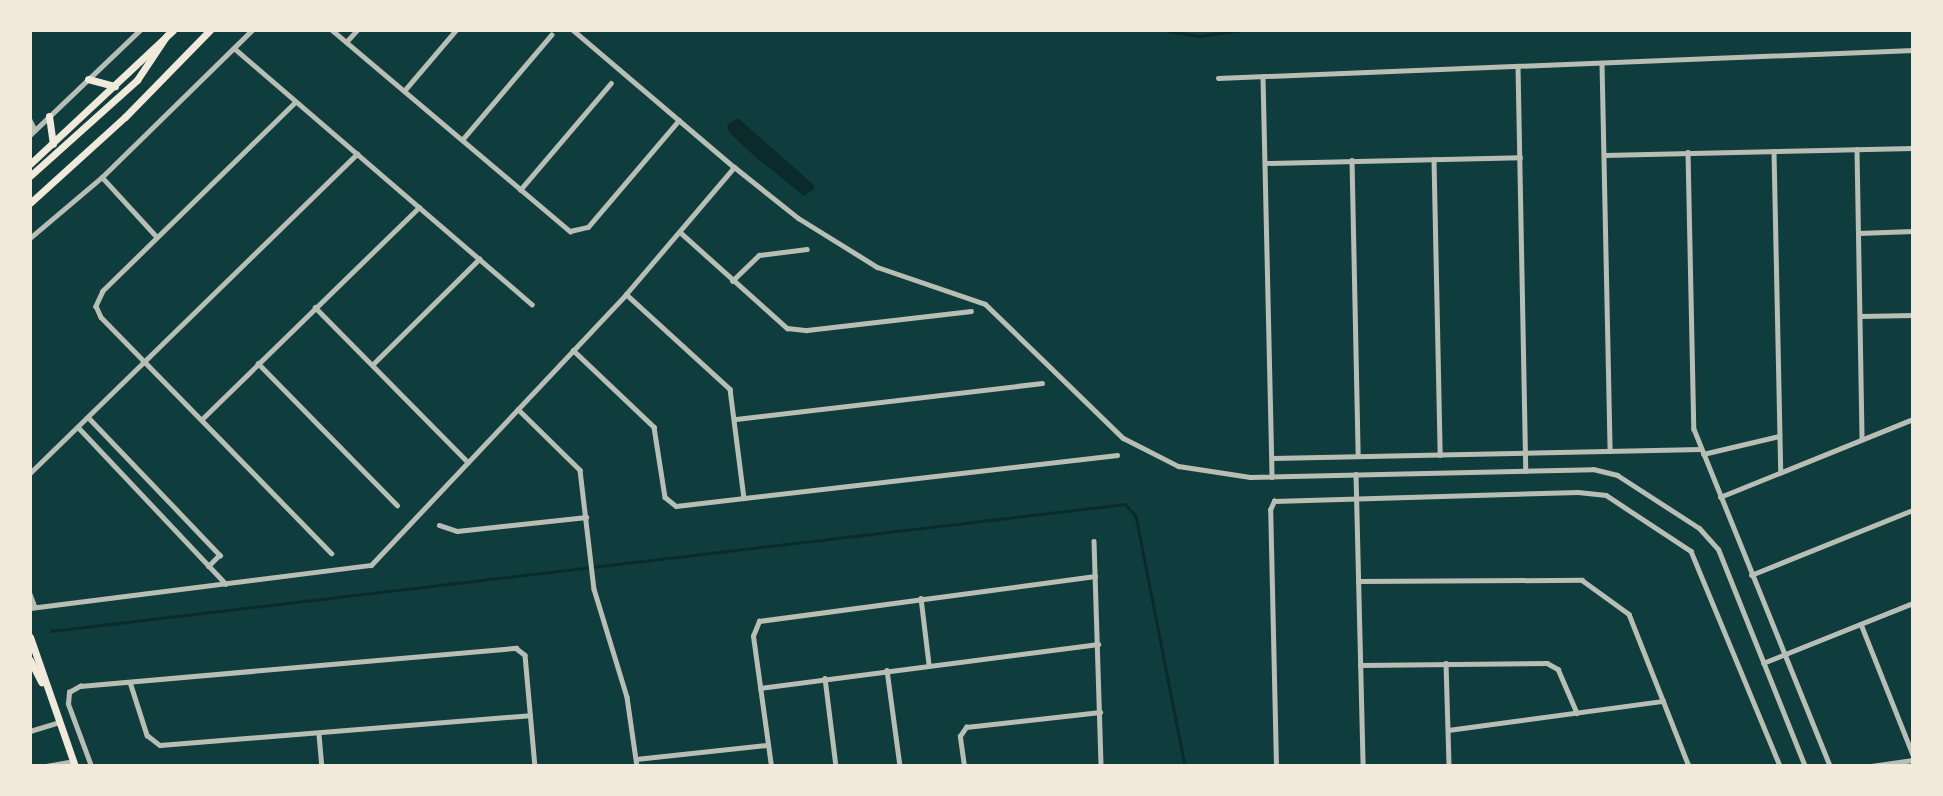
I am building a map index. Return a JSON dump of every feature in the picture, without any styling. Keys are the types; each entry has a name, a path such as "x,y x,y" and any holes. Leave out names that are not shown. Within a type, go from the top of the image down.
{"main road":[{"path":"30,203 125,117 210,30"},
{"path":"30,164 170,32"},
{"path":"30,176 137,80 170,32"},
{"path":"88,79 115,86"},
{"path":"49,116 53,144"},
{"path":"30,637 49,698"},
{"path":"30,660 49,698 74,764"}],"street":[{"path":"30,135 140,30"},
{"path":"30,238 102,177 252,30"},
{"path":"332,30 565,228 583,230 679,120"},
{"path":"346,42 357,30"},
{"path":"404,91 456,30"},
{"path":"573,30 797,218 877,267 985,304 1136,446 1162,460 1213,475 1272,477 1609,471 1706,534 1722,557 1805,766"},
{"path":"462,140 551,35"},
{"path":"234,48 532,304"},
{"path":"1218,78 1913,50"},
{"path":"1602,62 1610,451"},
{"path":"1518,66 1527,471"},
{"path":"1263,77 1272,477"},
{"path":"520,190 611,83"},
{"path":"296,102 103,291 96,306 101,317 331,553"},
{"path":"30,120 35,131"},
{"path":"1604,155 1913,148"},
{"path":"1857,149 1862,439"},
{"path":"1774,151 1781,472"},
{"path":"1688,152 1693,421 1702,452 1830,766"},
{"path":"30,473 357,154"},
{"path":"1265,163 1520,157"},
{"path":"1434,159 1440,455"},
{"path":"1352,160 1358,456"},
{"path":"30,594 32,608 371,565 626,293 734,167"},
{"path":"102,177 157,237"},
{"path":"201,419 419,207"},
{"path":"1858,233 1913,231"},
{"path":"680,232 772,320 796,330 971,311"},
{"path":"732,281 755,256 807,249"},
{"path":"372,365 479,259"},
{"path":"626,293 724,383 733,396 744,498"},
{"path":"315,307 469,463"},
{"path":"1860,316 1913,315"},
{"path":"573,350 654,427 667,501 682,506 1117,455"},
{"path":"258,363 397,505"},
{"path":"736,419 1042,383"},
{"path":"519,409 577,464 592,574 627,697 636,766"},
{"path":"89,418 220,555 209,566"},
{"path":"1720,497 1913,419"},
{"path":"79,428 226,584"},
{"path":"1272,458 1610,451 1702,452 1779,436"},
{"path":"1356,474 1363,766"},
{"path":"1276,766 1270,505 1278,499 1591,492 1613,499 1696,558 1780,766"},
{"path":"1751,575 1913,510"},
{"path":"439,525 457,531 586,517"},
{"path":"1094,541 1101,766"},
{"path":"771,766 753,636 759,621 1095,576"},
{"path":"1358,581 1582,580 1629,614 1689,766"},
{"path":"921,598 929,664"},
{"path":"1763,663 1913,603"},
{"path":"1861,624 1913,757 1871,766"},
{"path":"760,688 1098,644"},
{"path":"91,766 68,704 69,692 80,686 516,648 525,655 535,766"},
{"path":"1446,663 1449,766"},
{"path":"1360,665 1553,665 1577,713"},
{"path":"887,670 900,766"},
{"path":"825,678 836,766"},
{"path":"130,682 154,744 319,734 530,715"},
{"path":"1448,730 1663,701"},
{"path":"964,766 960,736 966,727 1100,712"},
{"path":"30,731 59,722"},
{"path":"319,734 322,766"},
{"path":"636,760 768,745"},
{"path":"46,766 74,764"}],"water":[{"path":"738,118 815,186 813,190 804,196 729,132 727,125"}],"waterway":[{"path":"1164,30 1199,36 1242,30"},
{"path":"51,631 1125,504 1136,516 1185,766"}]}
